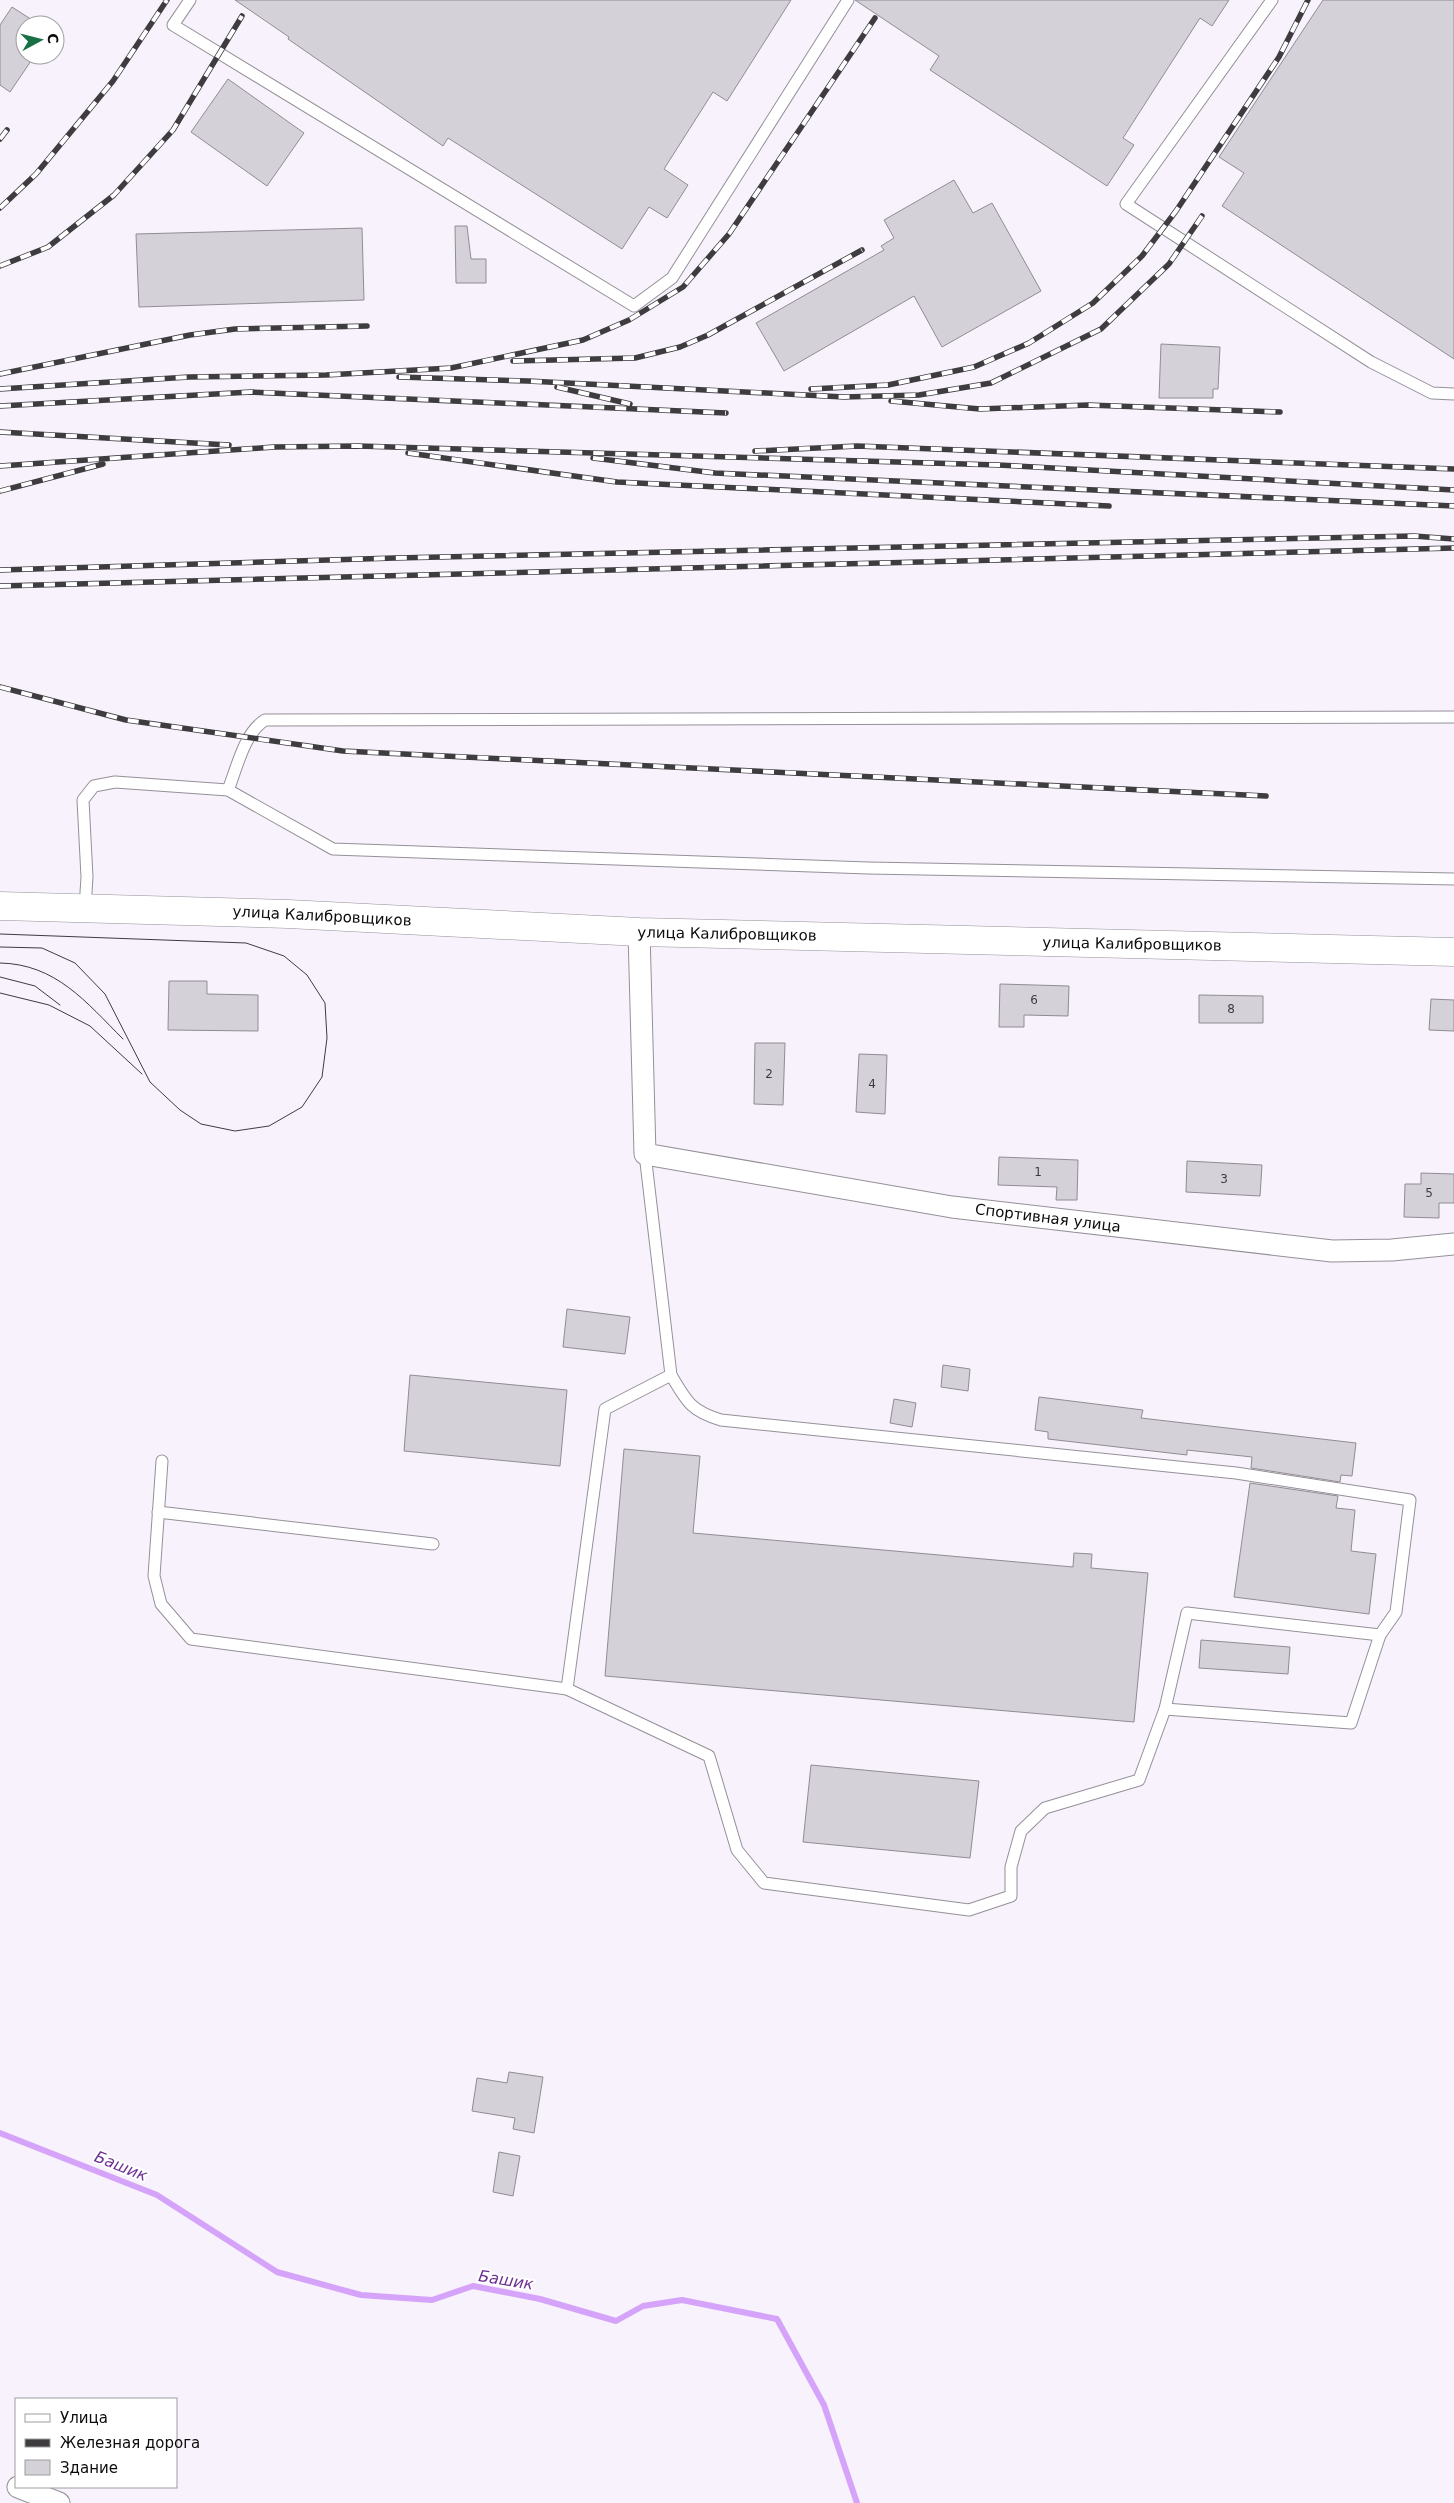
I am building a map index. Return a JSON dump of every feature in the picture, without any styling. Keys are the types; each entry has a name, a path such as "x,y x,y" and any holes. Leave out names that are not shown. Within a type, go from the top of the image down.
{"street":[{"name":"улица Калибровщиков","path":"0,906 288,914 639,932 1454,952"},
{"path":"639,932 645,1154"},
{"name":"Спортивная улица","path":"645,1154 952,1207 1332,1251 1392,1250 1454,1244"},
{"path":"0,2480 15,2485"},
{"path":"22,2488 59,2503"}],"lane":[{"path":"190,0 173,25 634,306 672,278 848,0"},
{"path":"1272,0 1126,204 1371,362 1432,393 1454,394"},
{"path":"228,790 249,738 257,725 265,720 1454,717"},
{"path":"85,908 87,877 83,800 94,786 115,782 228,790 333,849 868,868 1454,879"},
{"path":"645,1154 671,1375 686,1400 701,1414 722,1420 1236,1473 1410,1500 1396,1612 1380,1634 1351,1723 1165,1709"},
{"path":"567,1689 605,1409 671,1375"},
{"path":"162,1461 154,1576 161,1604 191,1639 567,1689 709,1756 737,1850 764,1883 969,1910 1011,1896 1011,1867 1021,1831 1045,1808 1139,1780 1165,1709 1187,1613 1380,1634"},
{"path":"158,1512 433,1544"}],"building":[{"path":"235,0 791,0 727,101 713,92 664,169 688,185 667,218 649,207 622,249 448,138 443,146"},
{"path":"855,0 1229,0 1212,26 1200,18 1123,138 1134,145 1107,186 930,70 939,56"},
{"path":"1323,0 1454,0 1454,359 1222,206 1244,173 1219,157"},
{"path":"12,7 24,15 15,15 15,65 28,65 10,92 0,85 0,25"},
{"path":"228,79 304,133 267,186 191,132"},
{"path":"954,180 973,213 992,203 1041,291 942,347 914,296 784,371 756,323 884,250 881,246 894,238 884,220"},
{"path":"455,226 467,226 471,259 486,259 486,283 456,283"},
{"path":"362,228 364,300 139,307 136,234"},
{"path":"1161,344 1220,347 1218,389 1213,389 1213,398 1159,398"},
{"path":"169,981 207,981 207,994 258,995 258,1031 168,1030"},
{"path":"1000,984 1069,986 1068,1016 1024,1015 1024,1027 999,1027"},
{"path":"1199,995 1263,996 1263,1023 1199,1023"},
{"path":"1431,999 1454,1000 1454,1031 1429,1030"},
{"path":"755,1043 785,1043 783,1105 754,1104"},
{"path":"859,1054 887,1055 885,1114 856,1112"},
{"path":"999,1157 1078,1160 1077,1200 1056,1200 1057,1187 998,1185"},
{"path":"1187,1161 1262,1165 1260,1196 1186,1192"},
{"path":"1421,1173 1454,1174 1454,1203 1439,1203 1439,1218 1404,1217 1405,1184 1421,1184"},
{"path":"567,1309 630,1317 625,1354 563,1347"},
{"path":"943,1365 970,1369 968,1391 941,1387"},
{"path":"410,1375 567,1390 560,1466 404,1451"},
{"path":"1039,1397 1143,1410 1141,1418 1356,1443 1352,1476 1341,1475 1340,1482 1251,1468 1252,1457 1187,1450 1187,1455 1048,1439 1048,1432 1035,1430"},
{"path":"894,1399 916,1403 912,1427 890,1423"},
{"path":"624,1449 700,1456 693,1533 1073,1567 1074,1553 1092,1554 1091,1568 1148,1573 1134,1722 605,1676"},
{"path":"1250,1483 1338,1496 1336,1508 1355,1510 1351,1551 1376,1554 1369,1614 1234,1597"},
{"path":"1201,1640 1290,1647 1288,1674 1199,1668"},
{"path":"811,1765 979,1781 970,1858 803,1842"},
{"path":"509,2072 543,2077 534,2133 513,2129 515,2118 472,2111 477,2078 507,2083"},
{"path":"499,2152 520,2156 513,2196 493,2192"}],"waterway":[{"name":"Башик","path":"0,2133 157,2195 277,2272 361,2295 432,2300 473,2286 540,2299 616,2321 643,2306 682,2300 777,2319 824,2405 857,2503"}],"tram line":[{"path":"0,934 246,943 284,956 307,975 325,1003 327,1038 322,1077 302,1107 269,1126 235,1131 201,1124 180,1110 150,1082 105,994 75,963 42,948 0,947"},
{"path":"0,963 20,965 38,970 54,978 83,999 123,1039"},
{"path":"0,977 35,986 60,1005"},
{"path":"0,993 49,1005 90,1026 142,1074"}],"railway":[{"path":"0,208 36,174 113,81 167,0"},
{"path":"811,389 888,385 974,367 1029,343 1093,303 1142,256 1176,211 1279,57 1308,0"},
{"path":"0,266 48,247 114,195 173,130 242,16"},
{"path":"0,389 189,377 326,375 451,368 583,340 629,320 683,287 729,234 875,18"},
{"path":"0,139 7,130"},
{"path":"399,377 528,381 844,397 919,395 991,383 1101,329 1169,264 1202,216"},
{"path":"513,361 635,358 680,347 708,335 862,250"},
{"path":"0,374 190,335 235,329 367,326"},
{"path":"557,387 630,404"},
{"path":"0,406 251,392 726,413"},
{"path":"891,401 980,409 1088,405 1280,412"},
{"path":"0,432 229,445"},
{"path":"0,466 274,447 358,446 998,465 1454,490"},
{"path":"755,451 857,446 1454,469"},
{"path":"408,453 617,482 1109,506"},
{"path":"593,458 715,473 1454,506"},
{"path":"0,491 103,464"},
{"path":"0,570 395,558 1414,536 1454,539"},
{"path":"0,586 1454,548"},
{"path":"0,687 126,720 343,751 1266,796"}]}
